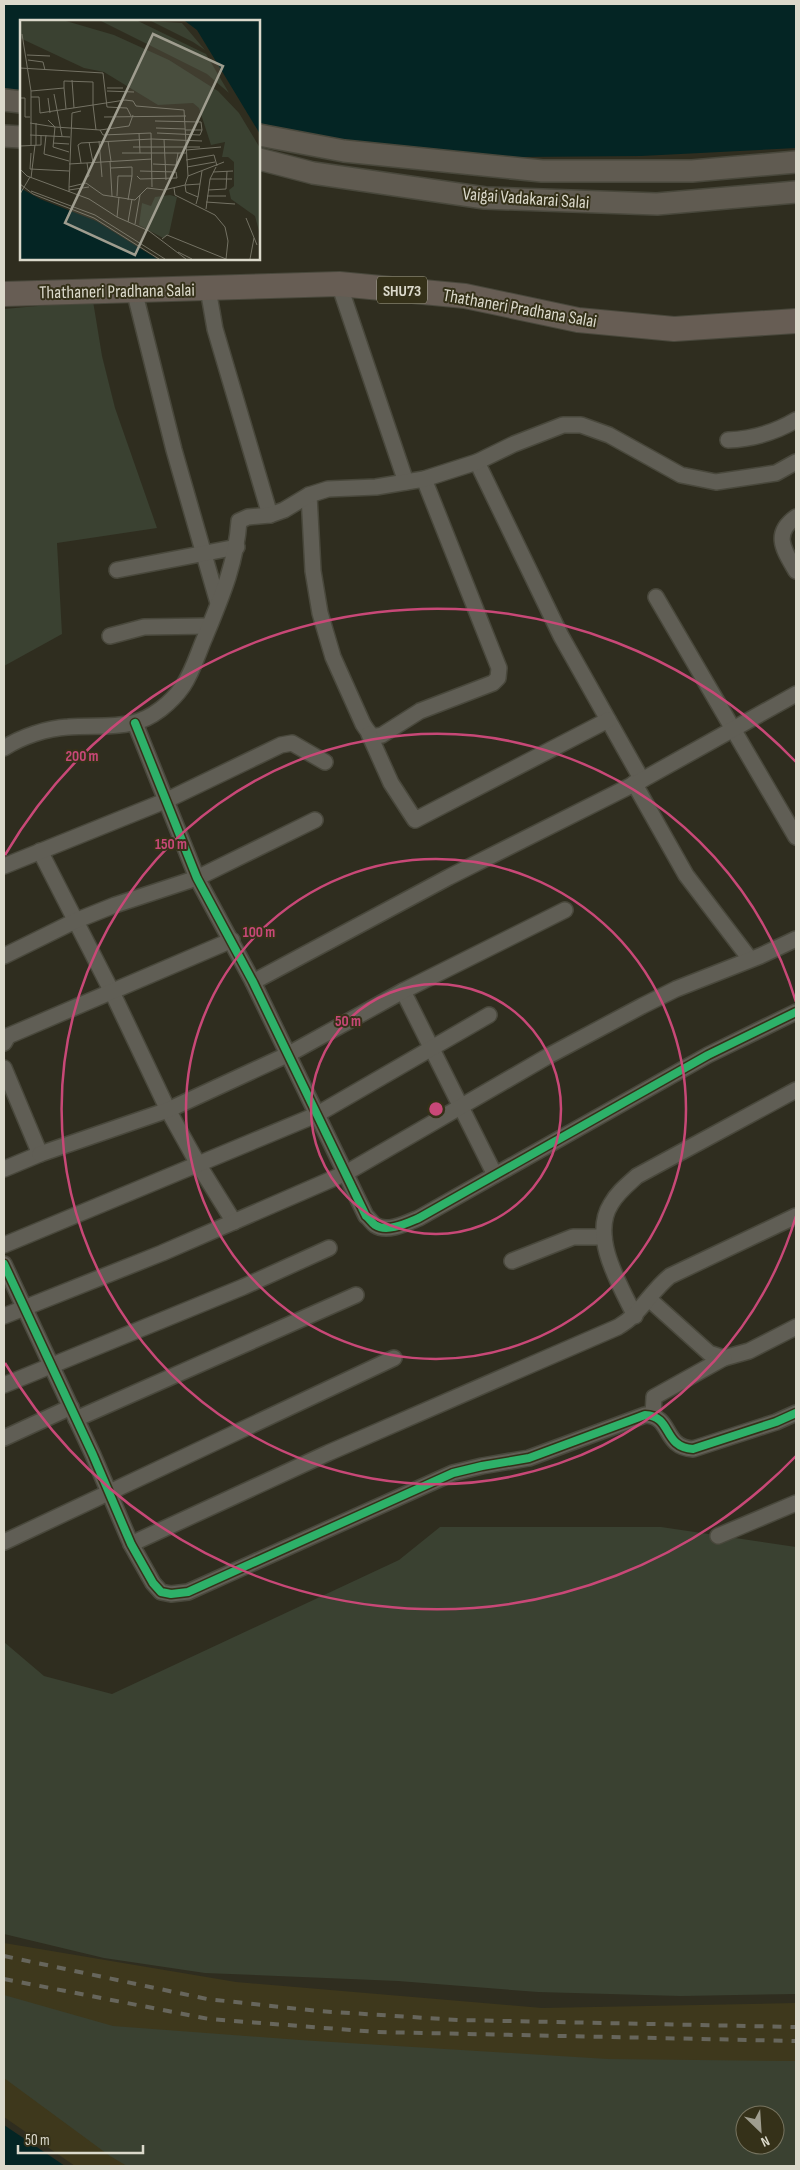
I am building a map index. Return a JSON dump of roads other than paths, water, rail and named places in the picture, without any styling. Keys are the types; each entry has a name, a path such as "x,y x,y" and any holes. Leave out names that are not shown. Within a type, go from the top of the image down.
{"main road":[{"name":"Thathaneri Pradhana Salai","path":"4,294 339,284 465,296 578,320 674,329 796,321"}],"street":[{"path":"4,100 20,102"},
{"name":"Vaigai Vadakarai Salai","path":"260,135 344,151 542,171 692,171 796,162"},
{"path":"4,136 20,137"},
{"name":"Vaigai Vadakarai Salai","path":"260,159 313,173 485,198 657,204 796,192"},
{"path":"339,284 406,482"},
{"path":"208,289 215,330 270,514"},
{"path":"134,290 218,603"},
{"path":"728,440 750,439 769,434 796,420"},
{"path":"4,748 47,730 68,727 114,727 135,723 151,715 166,704 183,686 192,669 230,576 237,547 239,522 248,517 270,514 297,503 309,495 328,489 376,486 424,479 478,462 514,444 563,425 581,425 609,435 681,475 716,482 776,473 796,462"},
{"path":"478,462 562,636 608,720 686,875 750,959"},
{"path":"369,734 375,736 382,734 420,711 493,683 499,674 499,668 424,479"},
{"path":"309,495 313,571 322,621 333,657 391,783 415,820 608,720"},
{"path":"796,517 787,523 782,532 782,540 796,571"},
{"path":"117,570 237,547"},
{"path":"656,597 796,837"},
{"path":"110,636 144,627 209,626"},
{"path":"253,982 449,877 638,782 796,694"},
{"path":"135,723 197,878 232,940 366,1216 374,1225 384,1228 400,1226 419,1218 708,1054 796,1012"},
{"path":"4,866 165,801 281,745 292,743 325,762"},
{"path":"4,956 75,921 115,904 197,878 315,820"},
{"path":"40,851 112,992 168,1110 198,1164 234,1222"},
{"path":"4,1169 40,1154 168,1110 289,1054 403,991 565,910"},
{"path":"4,1316 234,1222 346,1173 550,1055 642,1006 676,989 796,938"},
{"path":"5,1037 232,940"},
{"path":"403,991 495,1175"},
{"path":"4,1245 316,1115 489,1015"},
{"path":"4,1068 40,1154"},
{"path":"635,1316 614,1272 604,1237 603,1226 609,1206 619,1192 637,1176 796,1090"},
{"path":"131,1544 328,1453 618,1327 635,1316 658,1286 670,1276 796,1216"},
{"path":"512,1261 573,1237 604,1237"},
{"path":"4,1385 244,1287 329,1248"},
{"path":"4,1264 74,1413 131,1544 153,1583 161,1592 171,1594 188,1592 453,1473 529,1458 645,1415 659,1419 675,1444 682,1449 692,1450 776,1422 796,1413"},
{"path":"4,1438 74,1413 356,1295"},
{"path":"648,1299 709,1353 724,1358"},
{"path":"653,1416 654,1397 724,1358 750,1351 796,1327"},
{"path":"4,1542 108,1491 394,1358"},
{"path":"718,1536 796,1503"}],"water":[{"path":"4,4 796,4 796,148 641,156 517,157 366,146 260,123 260,20 20,20 20,90 4,89"},
{"path":"4,2125 65,2166 4,2166"}],"railway":[{"path":"4,1956 207,1999 318,2011 458,2020 796,2027"},
{"path":"4,1979 209,2019 377,2032 796,2041"}]}
